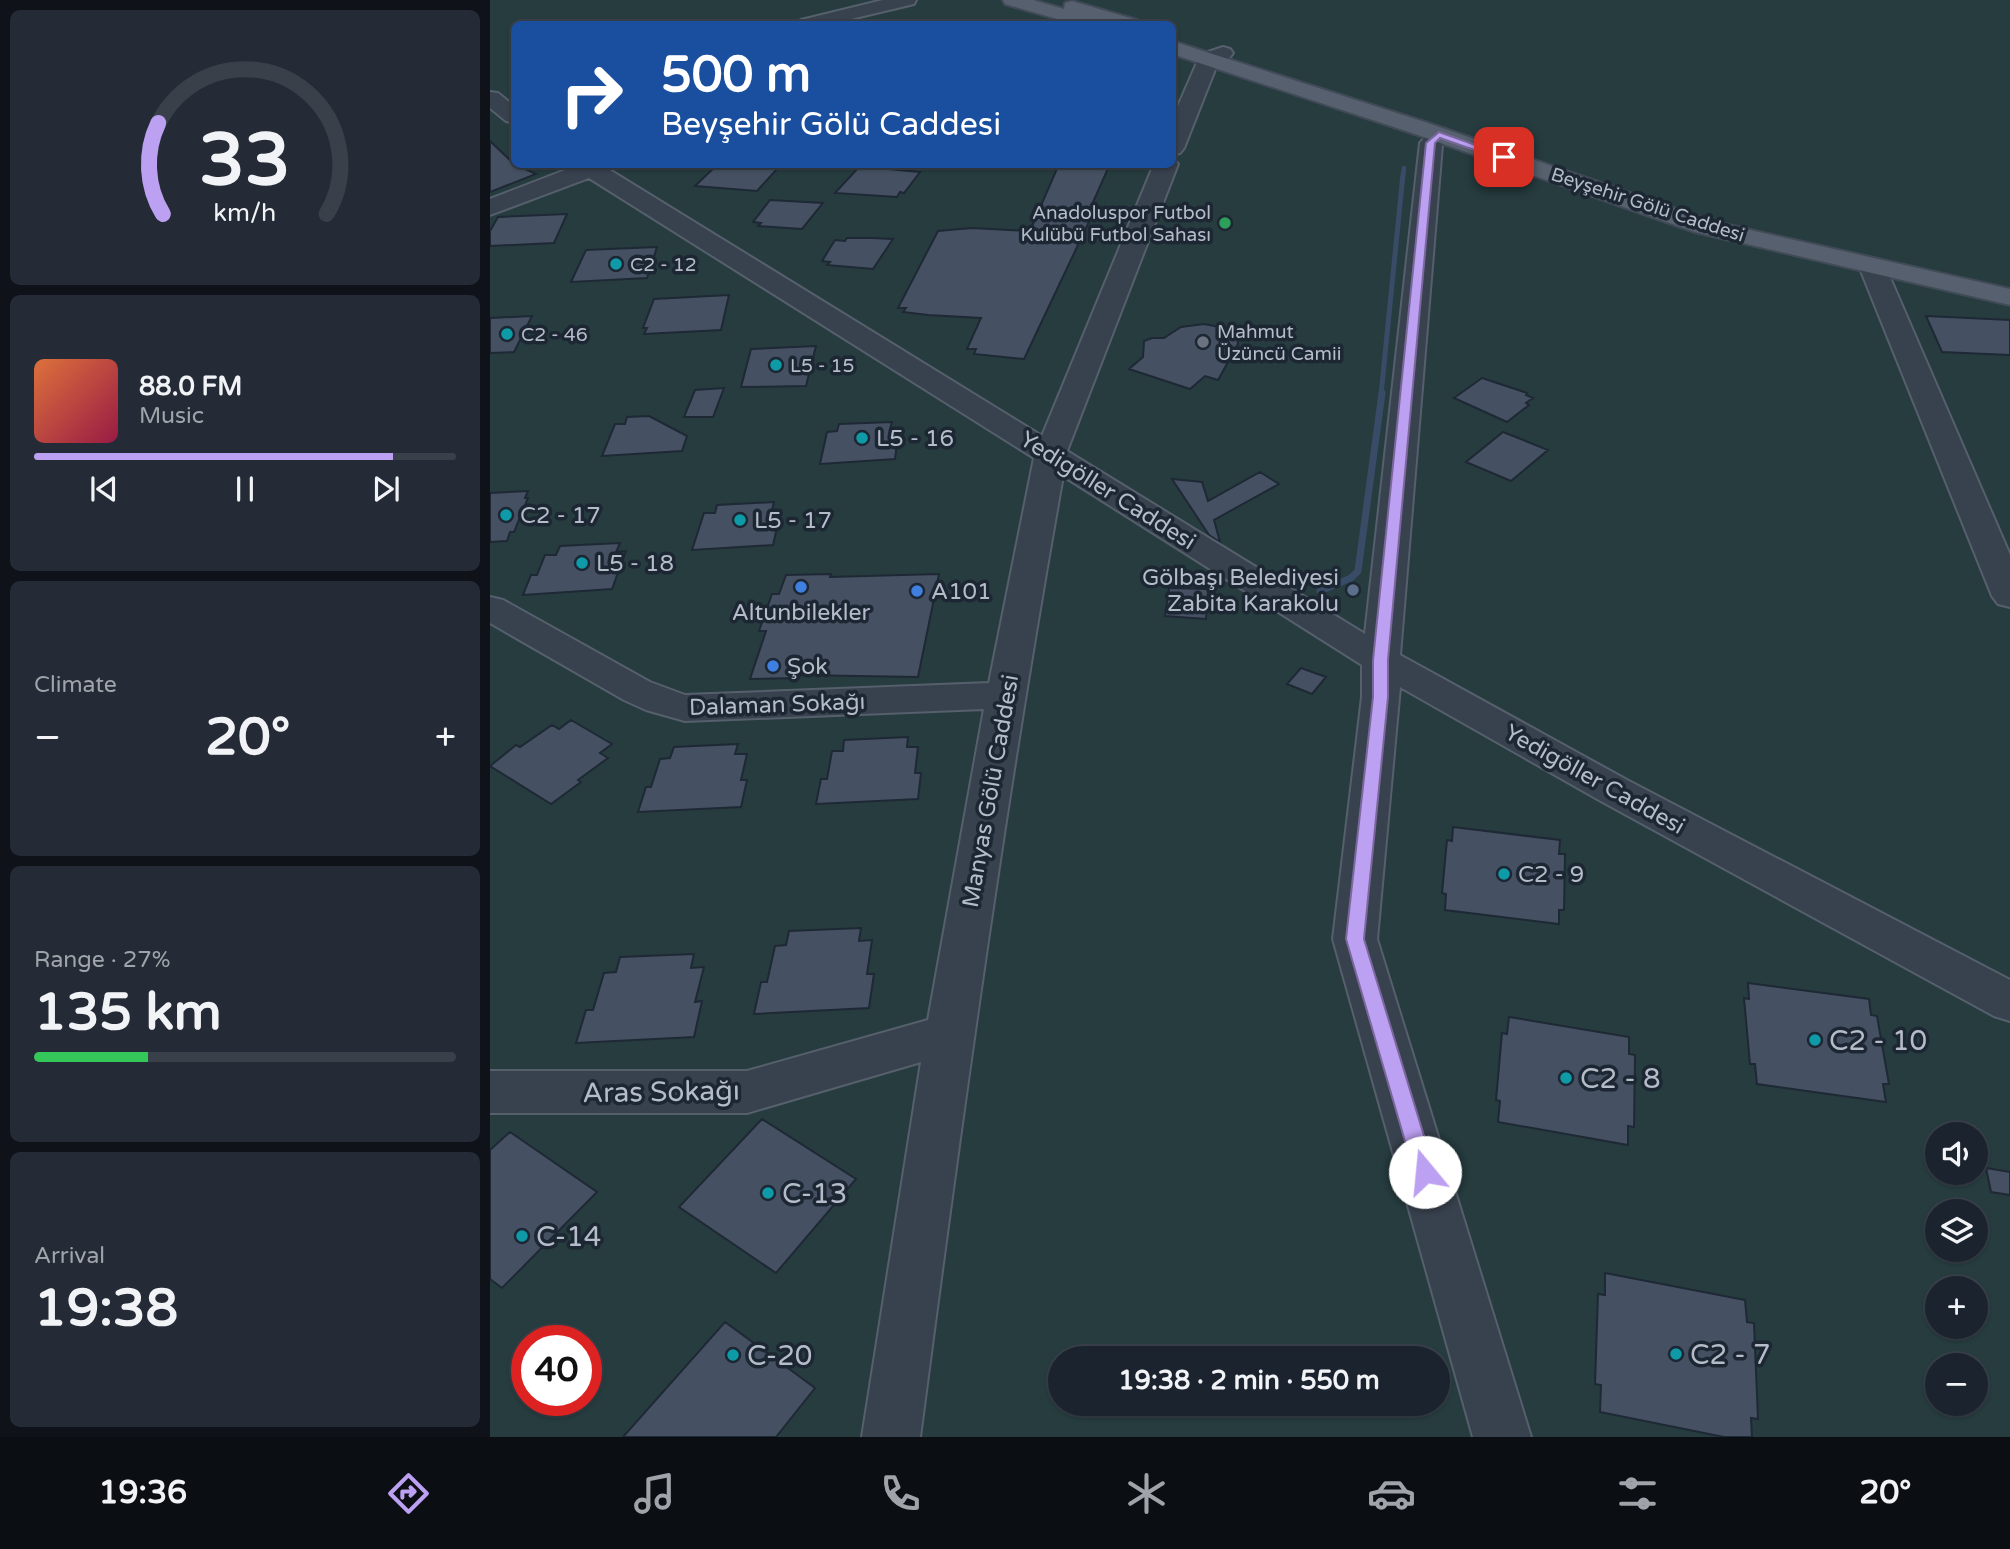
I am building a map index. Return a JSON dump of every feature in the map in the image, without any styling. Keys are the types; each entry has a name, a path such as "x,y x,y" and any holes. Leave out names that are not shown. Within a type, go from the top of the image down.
{"main road":[{"path":"1012,0 1085,21"},
{"path":"1050,0 1120,21"},
{"path":"1176,39 1216,55"},
{"name":"Beyşehir Gölü Caddesi","path":"1176,48 1216,55 1443,131 1704,227 2010,297"},
{"path":"1443,131 1720,218 2010,285"}],"street":[{"path":"820,21 908,0"},
{"path":"1176,140 1216,55"},
{"path":"498,100 511,113"},
{"path":"1443,131 1431,141 1430,149 1381,660 1381,697 1355,939 1502,1437"},
{"path":"490,208 585,168"},
{"name":"Yedigöller Caddesi","path":"589,168 1381,660 1613,790 2010,1002"},
{"name":"Manyas Gölü Caddesi","path":"891,1437 949,1034 1005,695 1051,453 1164,168"},
{"path":"1872,266 2010,596"},
{"name":"Dalaman Sokağı","path":"490,608 637,691 672,706 685,708 1005,695"},
{"name":"Aras Sokağı","path":"490,1092 747,1092 949,1034"}],"green space":[{"path":"490,0 2010,0 2010,1437 490,1437"}],"building":[{"path":"490,141 511,161 511,168 523,168 536,174 490,192"},
{"path":"714,168 777,169 757,191 695,186"},
{"path":"858,168 920,172 904,193 900,192 897,197 835,193"},
{"path":"1057,168 1108,168 1090,209 1095,209 1024,359 974,354 976,349 967,349 981,318 903,312 906,308 898,308 938,231 972,228 1030,231"},
{"path":"770,200 823,203 802,229 758,226 761,223 753,222"},
{"path":"567,214 554,243 490,246 490,231 498,217"},
{"path":"847,238 893,239 873,269 827,265 830,262 822,261 835,240 845,241"},
{"name":"C2 - 12","path":"657,247 647,278 571,282 586,250"},
{"path":"729,295 721,330 644,334 647,328 643,328 654,299"},
{"name":"C2 - 46","path":"532,316 514,352 490,353 490,318"},
{"path":"1926,316 2010,320 2010,355 1942,352"},
{"path":"1204,324 1225,328 1237,338 1238,344 1218,380 1205,376 1190,389 1129,369 1143,357 1144,341 1164,338 1181,327"},
{"name":"L5 - 15","path":"816,346 806,386 741,387 751,349"},
{"path":"1482,378 1527,393 1526,395 1533,398 1526,403 1529,405 1507,422 1454,398"},
{"path":"724,388 713,417 684,417 695,390"},
{"path":"649,416 687,436 682,451 602,456 615,424 625,424 627,417"},
{"name":"L5 - 16","path":"892,422 890,429 899,429 895,459 820,464 827,432 837,431 839,424"},
{"path":"1503,432 1548,450 1511,481 1466,462"},
{"path":"1260,472 1279,484 1214,520 1220,542 1209,535 1172,479 1202,482 1208,501"},
{"name":"C2 - 17","path":"528,491 525,498 528,498 514,532 510,532 507,541 490,542 490,493"},
{"name":"L5 - 17","path":"774,502 772,510 781,510 773,545 692,550 704,513 715,513 717,505"},
{"name":"L5 - 18","path":"620,543 616,552 626,551 612,589 523,595 531,575 537,575 545,555 556,555 560,546"},
{"path":"831,574 830,577 939,574 918,677 800,675 799,678 750,679 766,631 759,631 772,594 779,594 786,575"},
{"path":"1169,588 1208,589 1206,619 1165,616"},
{"path":"1301,668 1326,677 1312,694 1287,684"},
{"path":"571,720 612,744 600,753 608,758 551,804 490,766 516,745 520,747 552,725 559,729"},
{"path":"908,737 907,747 918,747 915,773 921,773 918,799 816,804 821,779 827,779 832,751 843,751 844,740"},
{"path":"738,744 735,754 747,754 741,780 747,780 741,807 638,812 646,787 651,787 660,759 670,758 674,747"},
{"name":"C2 - 9","path":"1453,827 1560,840 1559,854 1565,854 1564,910 1559,910 1559,924 1445,910 1446,894 1442,893 1447,840 1452,841"},
{"path":"861,928 859,941 872,940 867,974 874,974 869,1008 754,1014 761,982 767,982 775,946 786,945 789,931"},
{"path":"694,954 691,968 704,967 695,1002 702,1001 694,1037 576,1043 586,1010 593,1010 604,973 616,972 620,957"},
{"name":"C2 - 10","path":"1748,983 1869,999 1871,1015 1877,1016 1889,1084 1883,1084 1886,1102 1757,1084 1755,1064 1750,1064 1744,998 1749,999"},
{"name":"C2 - 8","path":"1509,1017 1629,1037 1629,1054 1635,1055 1634,1127 1628,1126 1628,1145 1498,1122 1500,1101 1496,1100 1502,1033 1507,1034"},
{"name":"C-13","path":"762,1119 856,1179 776,1273 679,1207"},
{"name":"C-14","path":"510,1132 597,1192 502,1288 490,1279 490,1150"},
{"path":"1988,1168 2010,1172 2010,1195 1991,1192"},
{"name":"C2 - 7","path":"1605,1273 1745,1300 1747,1322 1754,1323 1758,1419 1751,1418 1752,1437 1724,1437 1600,1412 1601,1385 1595,1384 1598,1294 1605,1295"},
{"name":"C-20","path":"725,1322 815,1388 776,1437 623,1437"}],"waterway":[{"path":"1403,176 1404,168"},
{"path":"1381,395 1403,174"},
{"path":"1320,591 1351,578 1358,571 1382,393"}],"place":[{"name":"Anadoluspor Futbol Kulübü Futbol Sahası","path":"1225,223"},
{"name":"C2 - 12","path":"616,264"},
{"name":"C2 - 46","path":"507,334"},
{"name":"Mahmut Üzüncü Camii","path":"1203,342"},
{"name":"L5 - 15","path":"776,365"},
{"name":"L5 - 16","path":"862,438"},
{"name":"C2 - 17","path":"506,515"},
{"name":"L5 - 17","path":"740,520"},
{"name":"L5 - 18","path":"582,563"},
{"name":"Altunbilekler","path":"801,587"},
{"name":"Gölbaşı Belediyesi Zabita Karakolu","path":"1353,590"},
{"name":"A101","path":"917,591"},
{"name":"Şok","path":"773,666"},
{"name":"C2 - 9","path":"1504,874"},
{"name":"C2 - 10","path":"1815,1040"},
{"name":"C2 - 8","path":"1566,1078"},
{"name":"C-13","path":"768,1193"},
{"name":"C-14","path":"522,1236"},
{"name":"C2 - 7","path":"1676,1354"},
{"name":"C-20","path":"733,1355"}],"route":[{"path":"1425,1172 1355,939 1381,697 1381,660 1431,143 1439,135 1504,157"}]}
